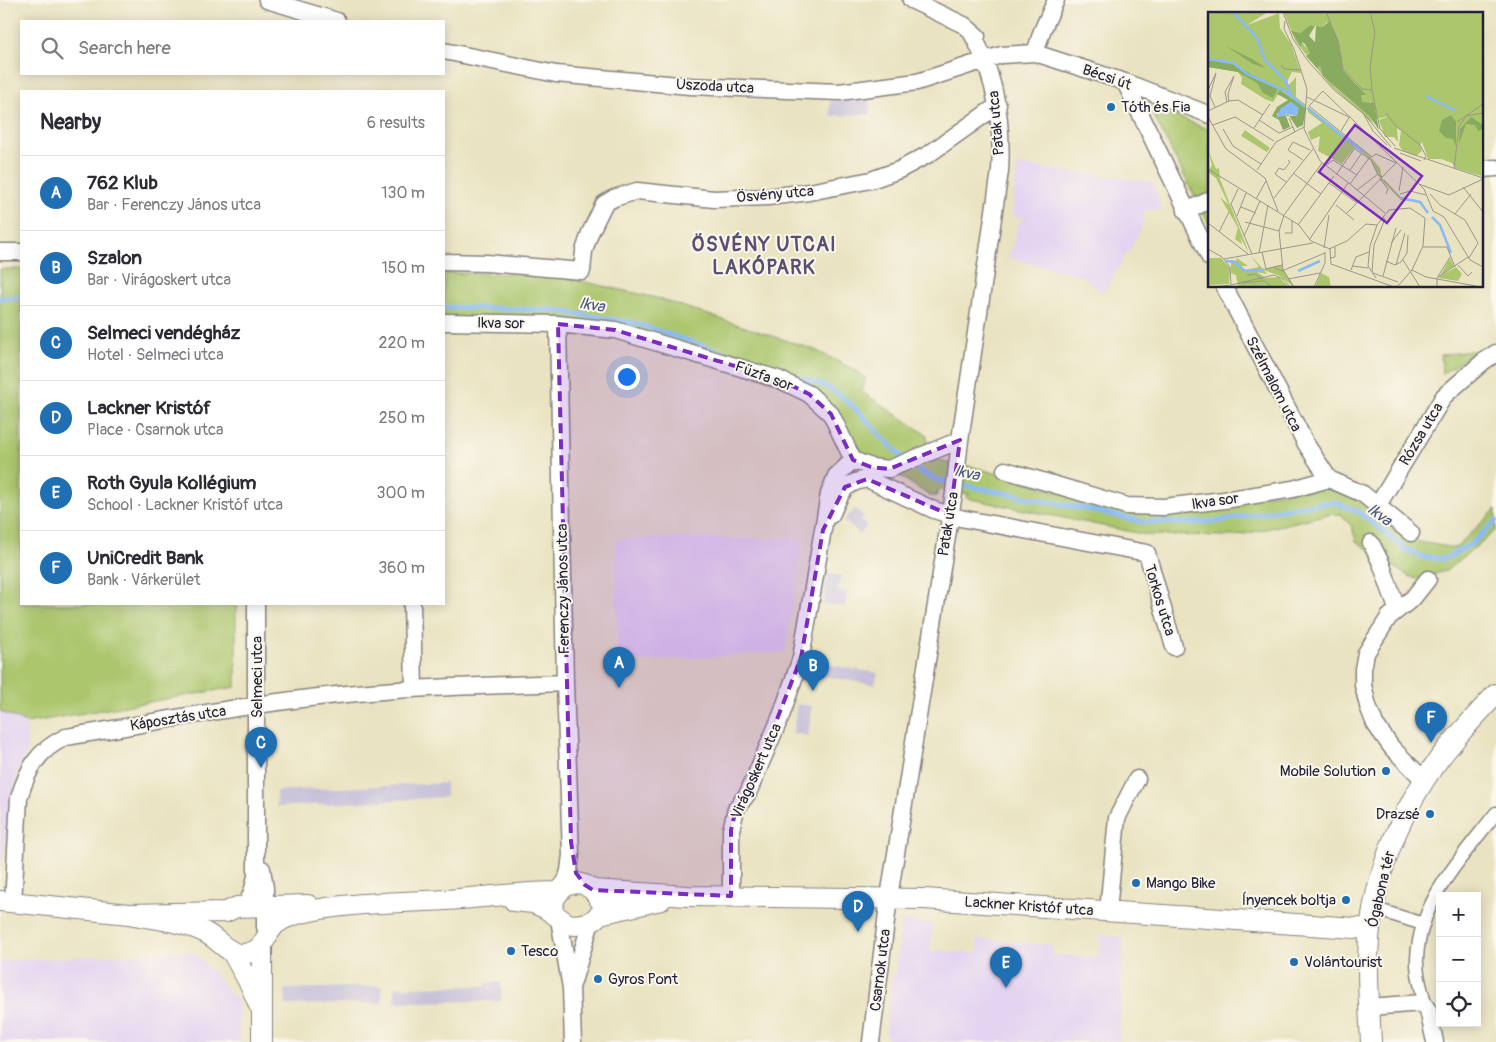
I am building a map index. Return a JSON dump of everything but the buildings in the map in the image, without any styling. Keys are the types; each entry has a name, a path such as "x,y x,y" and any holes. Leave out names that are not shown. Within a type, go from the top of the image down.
{"street":[{"path":"268,0 334,20"},
{"path":"911,0 957,21 970,30 990,49 1001,55"},
{"path":"1035,54 1042,31 1056,0"},
{"path":"970,30 982,49 985,61"},
{"name":"Uszoda utca","path":"445,51 556,74 690,86 839,92 917,82 985,61"},
{"name":"Bécsi út","path":"985,61 1001,55 1035,54 1125,82 1208,114"},
{"name":"Patak utca","path":"890,897 954,493 960,440 1000,171 1001,154 998,105 985,61"},
{"path":"1125,82 1208,254"},
{"name":"Ösvény utca","path":"445,262 487,263 582,271 584,251 590,233 604,204 614,198 637,191 714,199 768,197 817,191 870,180 899,170 929,154 998,105"},
{"path":"1186,211 1208,201"},
{"path":"0,252 20,252"},
{"name":"Szélmalom utca","path":"1225,288 1306,444 1329,478"},
{"name":"Ikva sor","path":"445,322 558,324"},
{"name":"Fűzfa sor","path":"558,324 615,330 778,379 809,394 831,414 854,460"},
{"name":"Ferenczy János utca","path":"558,324 565,683 571,855 569,871 561,889"},
{"name":"Rózsa utca","path":"1378,505 1444,396 1496,353"},
{"path":"854,460 871,467 889,469 960,440"},
{"name":"Virágoskert utca","path":"731,896 732,830 736,809 748,793 781,716 801,658 829,494 836,476 854,460"},
{"name":"Ikva sor","path":"1005,470 1128,506 1164,507 1293,489 1329,478"},
{"path":"1329,478 1363,494 1411,533"},
{"name":"Virágoskert utca","path":"823,530 845,487 856,481 867,479 950,515"},
{"name":"Torkos utca","path":"950,515 1147,553 1174,647"},
{"path":"1371,543 1381,563 1398,609"},
{"path":"1426,778 1418,774 1392,748 1374,724 1363,685 1366,653 1389,617 1413,598 1428,579"},
{"name":"Selmeci utca","path":"256,605 257,840 256,876 253,888 256,907"},
{"path":"412,605 414,688"},
{"name":"Káposztás utca","path":"6,902 19,798 26,777 33,763 48,748 66,736 335,695 414,688 565,683"},
{"name":"Ógabona tér","path":"1371,1042 1368,960 1370,929 1381,875 1392,843 1426,778 1464,730 1496,694"},
{"path":"1108,911 1117,818 1137,779"},
{"path":"1435,1042 1425,1004 1417,960 1423,924 1434,900 1456,863 1496,813"},
{"name":"Ferenczy János utca","path":"571,855 576,873 589,888"},
{"name":"Lackner Kristóf utca","path":"264,938 276,924 302,912 347,906 480,898 561,889 578,882 589,888 688,896 890,897 1370,929"},
{"path":"572,988 596,918 600,897 589,888"},
{"path":"561,889 554,899 572,988 573,1042"},
{"name":"Lackner Kristóf utca","path":"480,898 534,903 568,924 576,925 647,903 688,896"},
{"name":"Csarnok utca","path":"871,1042 890,897"},
{"name":"Lackner Kristóf utca","path":"6,902 129,914 190,926 206,932 226,947"},
{"name":"Lackner Kristóf utca","path":"129,914 226,912 237,907 302,904 347,906"},
{"path":"256,907 264,938 262,1042"},
{"path":"226,912 219,922 218,933 251,986 262,1011"},
{"name":"Ógabona tér","path":"1385,912 1423,924"},
{"path":"226,947 239,954 246,953 264,938"},
{"path":"1369,1007 1425,1004"}],"highlighted area":[{"path":"558,324 615,330 778,379 809,394 831,414 853,460 871,467 889,469 960,440 950,515 867,479 845,487 823,530 801,658 748,793 736,809 731,830 731,896 593,890 585,885 576,873 571,842"}],"shaded area":[{"path":"869,98 870,114 830,116 830,101"},
{"path":"1017,165 1153,182 1162,211 1145,210 1141,230 1103,293 1080,275 1007,258 1011,252 1018,223 1025,218 1012,217"},
{"path":"855,509 864,516 860,520 867,526 860,534 844,520"},
{"path":"616,539 802,539 785,652 617,663"},
{"path":"827,573 841,576 838,591 847,593 845,607 823,604"},
{"path":"819,663 878,673 875,685 817,675"},
{"path":"797,704 812,706 808,736 793,733"},
{"path":"0,711 26,723 27,751 18,771 1,870"},
{"path":"446,783 446,797 277,807 276,791"},
{"path":"902,920 933,924 930,950 977,953 978,939 1052,945 1052,955 1099,957 1101,935 1123,937 1119,1042 887,1042 888,1037 885,1036 892,976 895,976"},
{"path":"193,951 238,1001 239,1042 0,1042 0,961"},
{"path":"501,982 501,1001 395,1002 395,987 486,986 486,983"},
{"path":"382,986 382,1003 286,1005 285,989"}],"green space":[{"path":"1148,105 1208,129 1208,222"},
{"path":"0,269 20,269 20,605 236,605 236,687 26,723 0,711"},
{"path":"445,273 549,274 657,298 815,350 853,369 866,378 862,392 927,435 928,453 943,462 974,467 1128,512 1323,487 1361,498 1389,524 1419,542 1455,548 1496,509 1496,530 1446,571 1416,579 1403,573 1356,541 1352,527 1341,514 1325,515 1236,536 1147,535 966,498 969,494 939,490 936,496 930,496 856,447 830,409 807,391 599,329 445,319"},
{"path":"1478,350 1442,374 1441,355"}],"waterway":[{"name":"Ikva","path":"0,298 20,298"},
{"name":"Ikva","path":"445,307 553,310 634,323 822,385 834,391 857,410 912,465 924,474 937,480 1144,522 1190,523 1219,521 1333,502 1359,512 1405,549 1422,557 1444,559 1471,544 1496,521"}],"place":[{"name":"Tóth és Fia","path":"1111,107"},
{"name":"762 Klub","path":"619,688"},
{"name":"Szalon","path":"813,691"},
{"name":"UniCredit Bank","path":"1431,743"},
{"name":"Selmeci vendégház","path":"261,768"},
{"name":"Mobile Solution","path":"1386,771"},
{"name":"Drazsé","path":"1430,814"},
{"name":"Mango Bike","path":"1136,883"},
{"name":"Ínyencek boltja","path":"1346,900"},
{"name":"Lackner Kristóf","path":"858,932"},
{"name":"Tesco","path":"511,951"},
{"name":"Volántourist","path":"1294,962"},
{"name":"Gyros Pont","path":"598,979"},
{"name":"Roth Gyula Kollégium","path":"1006,988"}],"district":[{"name":"ÖSVÉNY UTCAI LAKÓPARK","path":"764,256"}]}
